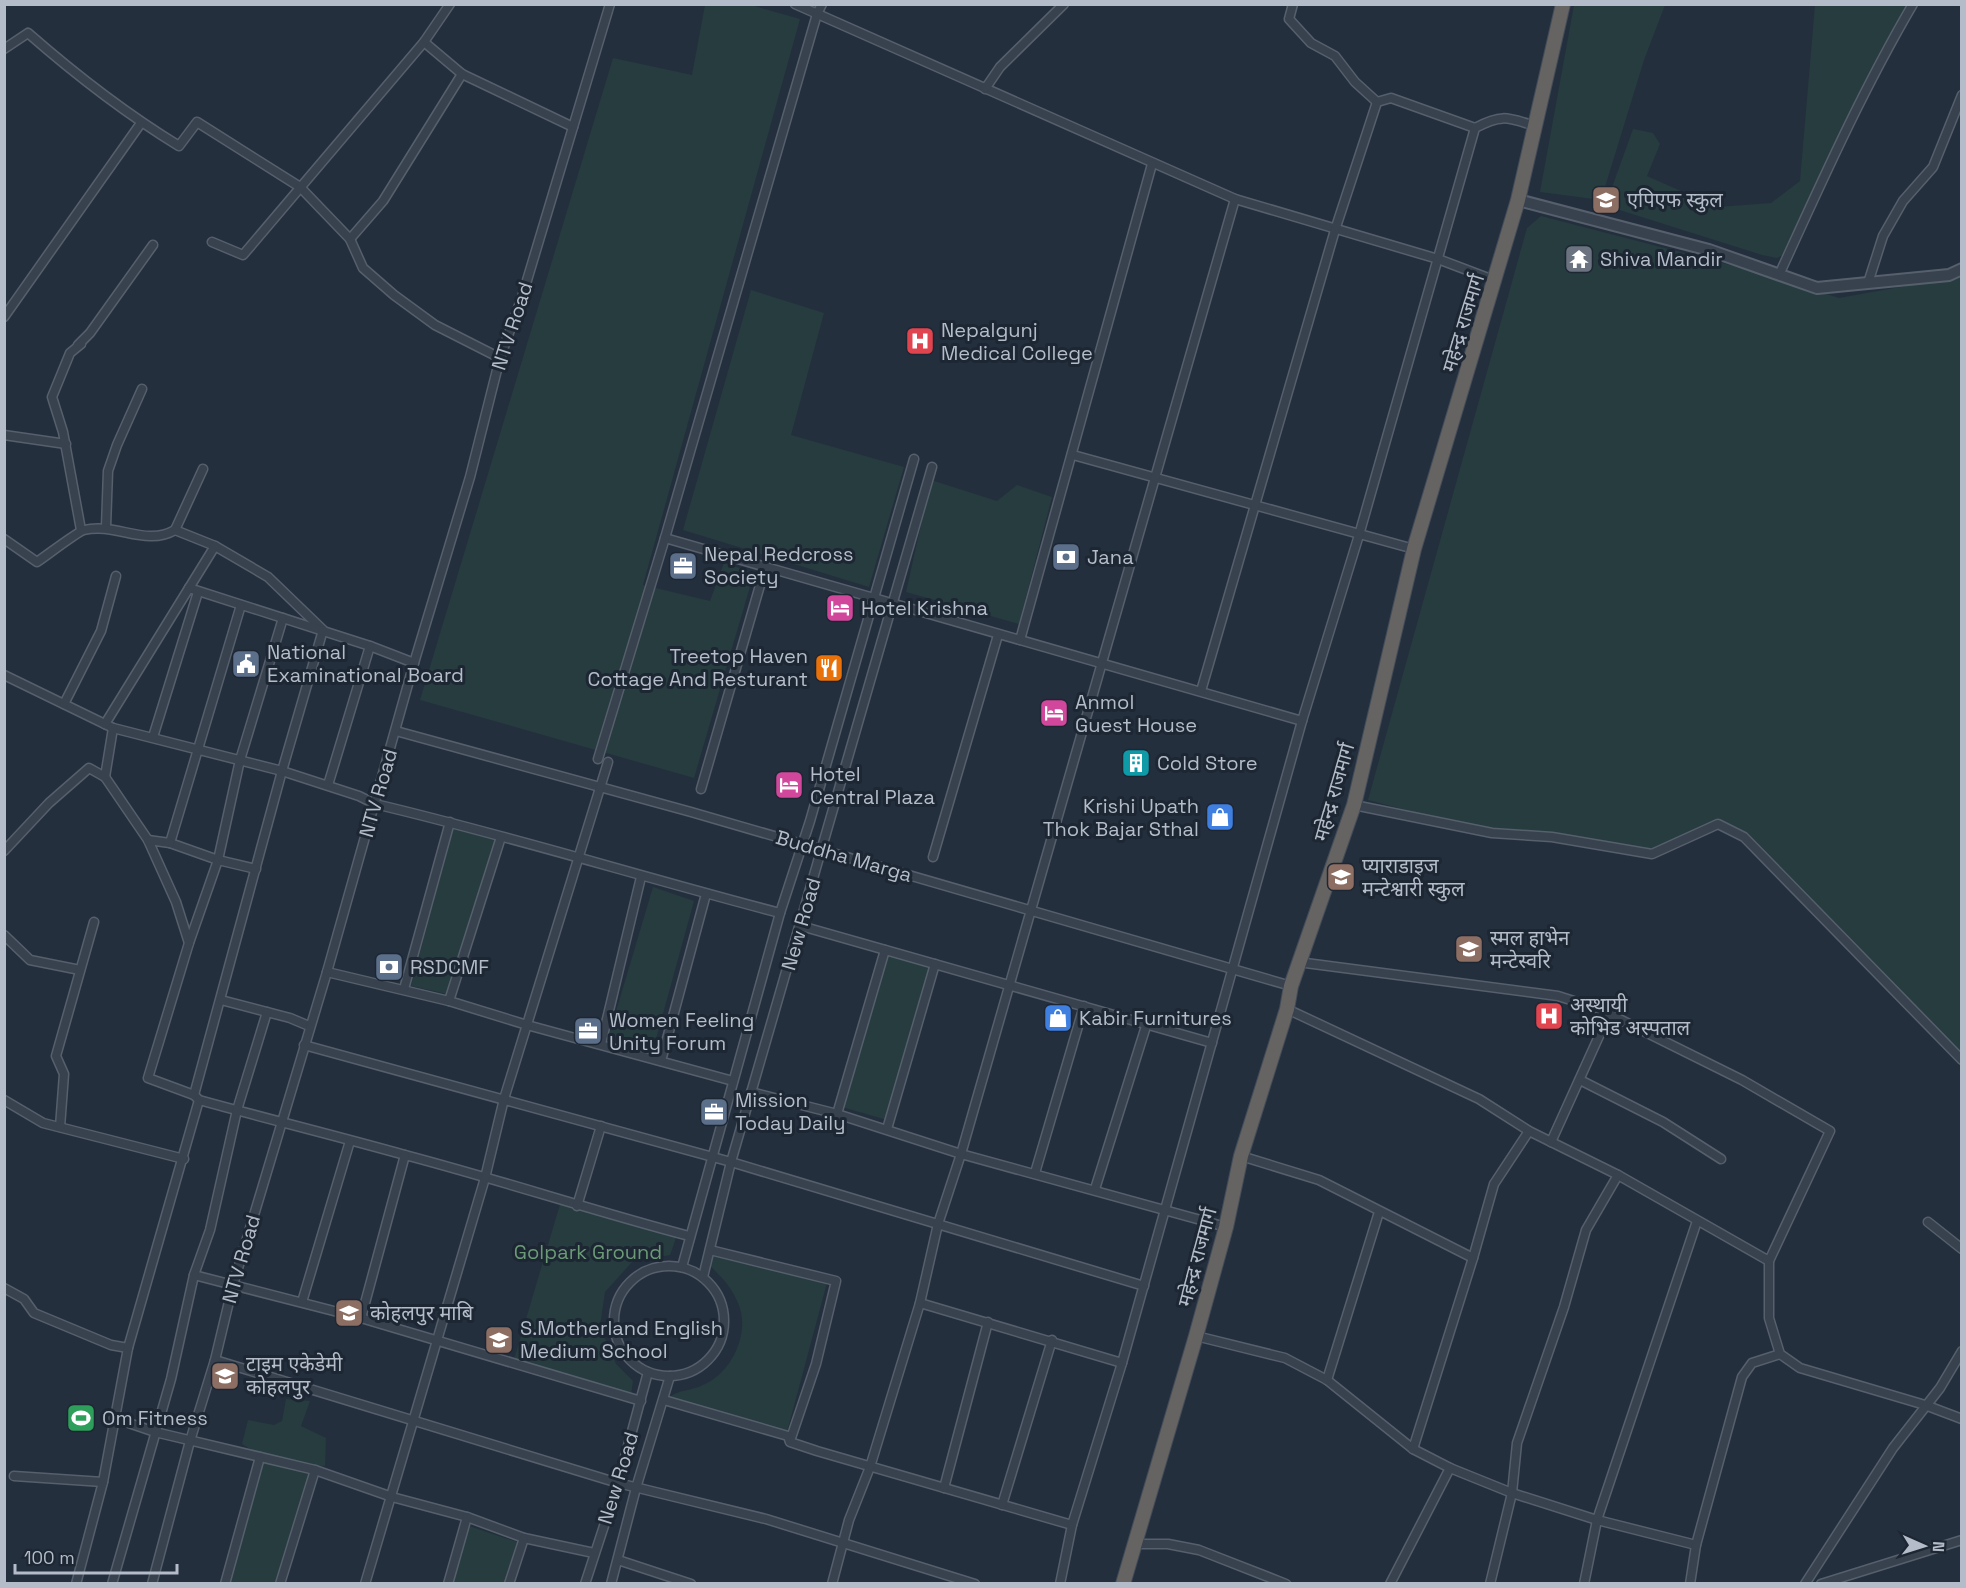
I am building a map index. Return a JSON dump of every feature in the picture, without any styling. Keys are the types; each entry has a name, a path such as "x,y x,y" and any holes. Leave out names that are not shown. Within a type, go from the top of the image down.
{"highway":[{"name":"महेन्द्र राजमार्ग","path":"1123,1584 1196,1336 1226,1227 1241,1156 1287,1009 1298,962 1354,805 1414,549 1496,281 1518,200 1563,4"}],"street":[{"path":"212,242 243,255 424,42 450,4"},
{"name":"NTV Road","path":"152,1584 190,1441 215,1360 233,1285 327,972 414,663 471,477 500,358 522,297 610,4"},
{"path":"795,4 1235,199 1438,259 1496,281"},
{"path":"598,759 665,538 817,14 822,4"},
{"path":"985,89 1000,67 1064,4"},
{"path":"1293,4 1289,19 1311,43 1335,56 1355,82 1377,102"},
{"path":"1779,275 1836,149 1912,4"},
{"path":"4,49 28,33 70,70 141,123 179,146 197,122 300,187 350,239 363,268 394,295 435,325 500,358"},
{"path":"424,42 462,74 573,127"},
{"path":"350,239 383,201 462,74"},
{"path":"1868,283 1883,236 1903,201 1933,168 1962,95"},
{"path":"1377,102 1391,98 1475,128"},
{"path":"1201,691 1335,230 1377,102"},
{"path":"1060,1584 1072,1526 1122,1364 1302,721 1359,535 1475,128 1493,118 1507,117 1535,126"},
{"path":"4,317 141,123"},
{"path":"1020,640 1152,164"},
{"path":"832,1584 849,1520 870,1467 920,1303 938,1224 961,1154 1235,199"},
{"path":"1518,200 1709,250 1817,288 1949,275 1962,269"},
{"path":"81,530 66,444 52,397 70,353 90,333 153,245"},
{"path":"70,353 81,344"},
{"path":"106,527 108,471 141,389"},
{"path":"4,435 66,444"},
{"path":"1073,455 1256,503 1359,535 1414,549"},
{"name":"New Road","path":"682,1267 780,913 875,599 914,459"},
{"name":"New Road","path":"703,1277 731,1162 894,605 932,467"},
{"path":"4,539 37,562 81,530 106,527 148,536 165,536 175,530 203,470"},
{"path":"175,530 215,546 268,577 324,630"},
{"path":"665,538 1302,721"},
{"path":"105,777 109,726 215,546"},
{"path":"701,789 765,568"},
{"path":"64,704 101,631 116,576"},
{"path":"189,588 324,630 414,663"},
{"path":"153,737 198,592"},
{"path":"170,843 241,605"},
{"path":"283,618 240,760 218,860 189,943 148,1078 197,1097 281,1124 405,1155 577,1206 689,1236"},
{"path":"76,1584 103,1482 128,1348 184,1159 197,1097 255,869 324,630"},
{"path":"933,857 998,635"},
{"path":"328,785 370,646"},
{"path":"4,675 109,726 282,771 359,795 375,804 581,856 641,877 780,913"},
{"name":"Buddha Marga","path":"396,731 602,786 1291,986"},
{"path":"365,1584 485,1178 504,1099 581,856 608,762"},
{"path":"4,852 50,803 89,768 105,777 148,840 176,902 189,943"},
{"path":"1354,805 1492,832 1552,837 1652,854 1718,824 1744,837 1962,1060"},
{"path":"404,989 450,822"},
{"path":"449,1001 501,837"},
{"path":"148,840 170,843 218,860 255,869"},
{"path":"601,1044 641,877"},
{"path":"661,1061 706,894"},
{"path":"60,1127 64,1074 56,1056 94,922"},
{"path":"801,926 1212,1043"},
{"path":"4,935 30,960 80,970"},
{"path":"837,1114 885,950"},
{"path":"1298,962 1558,996 1609,1014 1742,1080 1830,1131 1769,1261 1769,1318 1780,1354 1800,1368 1925,1405 1962,1419"},
{"path":"887,1129 934,964"},
{"path":"327,972 449,1001 527,1025 733,1081"},
{"path":"221,1000 309,1026"},
{"path":"1035,1173 1084,1006"},
{"path":"1287,1009 1479,1099 1529,1131 1618,1175 1769,1261"},
{"path":"112,1584 176,1358 194,1275 210,1230 237,1110 267,1012"},
{"path":"1551,1142 1609,1014"},
{"path":"1095,1189 1147,1023"},
{"path":"304,1045 731,1162 1144,1286"},
{"path":"1580,1080 1663,1122 1721,1159"},
{"path":"751,1092 837,1114 961,1154 1095,1189 1226,1227"},
{"path":"4,1100 43,1123 184,1159"},
{"path":"577,1206 601,1126"},
{"path":"1413,1449 1494,1184 1529,1131"},
{"path":"302,1302 350,1142"},
{"path":"361,1318 405,1155"},
{"path":"1241,1156 1319,1180 1473,1258"},
{"path":"1490,1584 1512,1493 1517,1443 1564,1307 1586,1230 1618,1175"},
{"path":"1327,1380 1379,1212"},
{"path":"1584,1584 1597,1521 1697,1221"},
{"path":"1928,1222 1962,1249"},
{"path":"710,1250 836,1281 816,1364 789,1442"},
{"path":"660,1266 682,1267 703,1277 720,1301 723,1331 710,1358 685,1374 670,1376 648,1372 630,1360 622,1351 614,1331 615,1309 624,1289 639,1274 660,1266"},
{"path":"194,1275 361,1318 641,1401"},
{"path":"4,1288 24,1299 34,1313 111,1345 128,1348"},
{"path":"920,1303 1052,1340 1122,1364"},
{"path":"944,1488 988,1322"},
{"path":"1196,1336 1285,1359 1327,1380 1413,1449 1450,1468 1512,1493 1597,1521 1696,1545"},
{"path":"1002,1505 1052,1340"},
{"path":"1805,1584 1893,1448 1940,1388 1962,1351"},
{"path":"1690,1584 1696,1545 1742,1377 1752,1363 1780,1354"},
{"path":"215,1360 618,1483 766,1519 975,1584"},
{"name":"New Road","path":"585,1584 618,1483 648,1372"},
{"name":"New Road","path":"612,1584 636,1488 670,1376"},
{"path":"664,1400 788,1436 789,1442"},
{"path":"114,1418 154,1432 315,1470 392,1497 467,1517 524,1538 594,1553"},
{"path":"789,1442 1072,1526"},
{"path":"225,1584 260,1457"},
{"path":"1390,1584 1450,1468"},
{"path":"280,1584 315,1470"},
{"path":"14,1476 103,1482"},
{"path":"448,1584 467,1517"},
{"path":"509,1584 524,1538"},
{"path":"1821,1584 1850,1580 1962,1540"},
{"path":"1135,1544 1168,1544 1199,1550 1282,1583"},
{"path":"618,1560 691,1584"}],"green space":[{"path":"705,5 751,5 800,19 643,585 710,601 724,563 754,573 694,778 420,700 613,58 692,75"},
{"path":"1574,5 1665,5 1644,60 1601,200 1540,192"},
{"path":"1815,5 1909,5 1881,50 1785,254 1777,258 1762,255 1610,207 1610,193 1633,129 1653,133 1660,144 1647,176 1717,207 1771,203 1800,181"},
{"path":"1541,216 1757,272 1839,298 1961,276 1961,1060 1744,837 1718,824 1652,854 1492,833 1368,800 1527,228"},
{"path":"751,290 824,313 791,435 904,467 869,587 683,530"},
{"path":"931,480 997,501 1017,485 1052,497 1019,624 906,592"},
{"path":"454,826 495,840 447,994 411,986"},
{"path":"653,887 694,901 653,1050 609,1035"},
{"path":"888,954 932,966 887,1120 842,1107"},
{"name":"Golpark Ground","path":"561,1201 677,1235 670,1255 632,1262 605,1292 600,1326 616,1364 633,1381 631,1395 513,1363"},
{"name":"Golpark Ground","path":"714,1252 828,1279 787,1432 668,1398 699,1387 723,1371 740,1339 742,1326 738,1303 733,1292 710,1266"},
{"path":"286,1399 310,1401 301,1426 326,1438 325,1466 282,1461 242,1444 248,1420 274,1425 282,1421"},
{"path":"260,1460 312,1473 278,1583 228,1584"},
{"path":"469,1526 517,1542 504,1583 453,1583"}],"place":[{"name":"एपिएफ स्कुल","path":"1606,200"},
{"name":"Shiva Mandir","path":"1579,259"},
{"name":"Nepalgunj Medical College","path":"920,341"},
{"name":"Jana","path":"1066,557"},
{"name":"Nepal Redcross Society","path":"683,566"},
{"name":"Hotel Krishna","path":"840,608"},
{"name":"National Examinational Board","path":"246,664"},
{"name":"Treetop Haven Cottage And Resturant","path":"829,668"},
{"name":"Anmol Guest House","path":"1054,713"},
{"name":"Cold Store","path":"1136,763"},
{"name":"Hotel Central Plaza","path":"789,785"},
{"name":"Krishi Upath Thok Bajar Sthal","path":"1220,817"},
{"name":"प्याराडाइज मन्टेश्वारी स्कुल","path":"1341,877"},
{"name":"स्मल हाभेन मन्टेस्वरि","path":"1469,949"},
{"name":"RSDCMF","path":"389,967"},
{"name":"अस्थायी कोभिड अस्पताल","path":"1549,1016"},
{"name":"Kabir Furnitures","path":"1058,1018"},
{"name":"Women Feeling Unity Forum","path":"588,1031"},
{"name":"Mission Today Daily","path":"714,1112"},
{"name":"कोहलपुर माबि","path":"349,1313"},
{"name":"S.Motherland English Medium School","path":"499,1340"},
{"name":"टाइम एकेडेमी कोहलपुर","path":"225,1376"},
{"name":"Om Fitness","path":"81,1418"}]}
